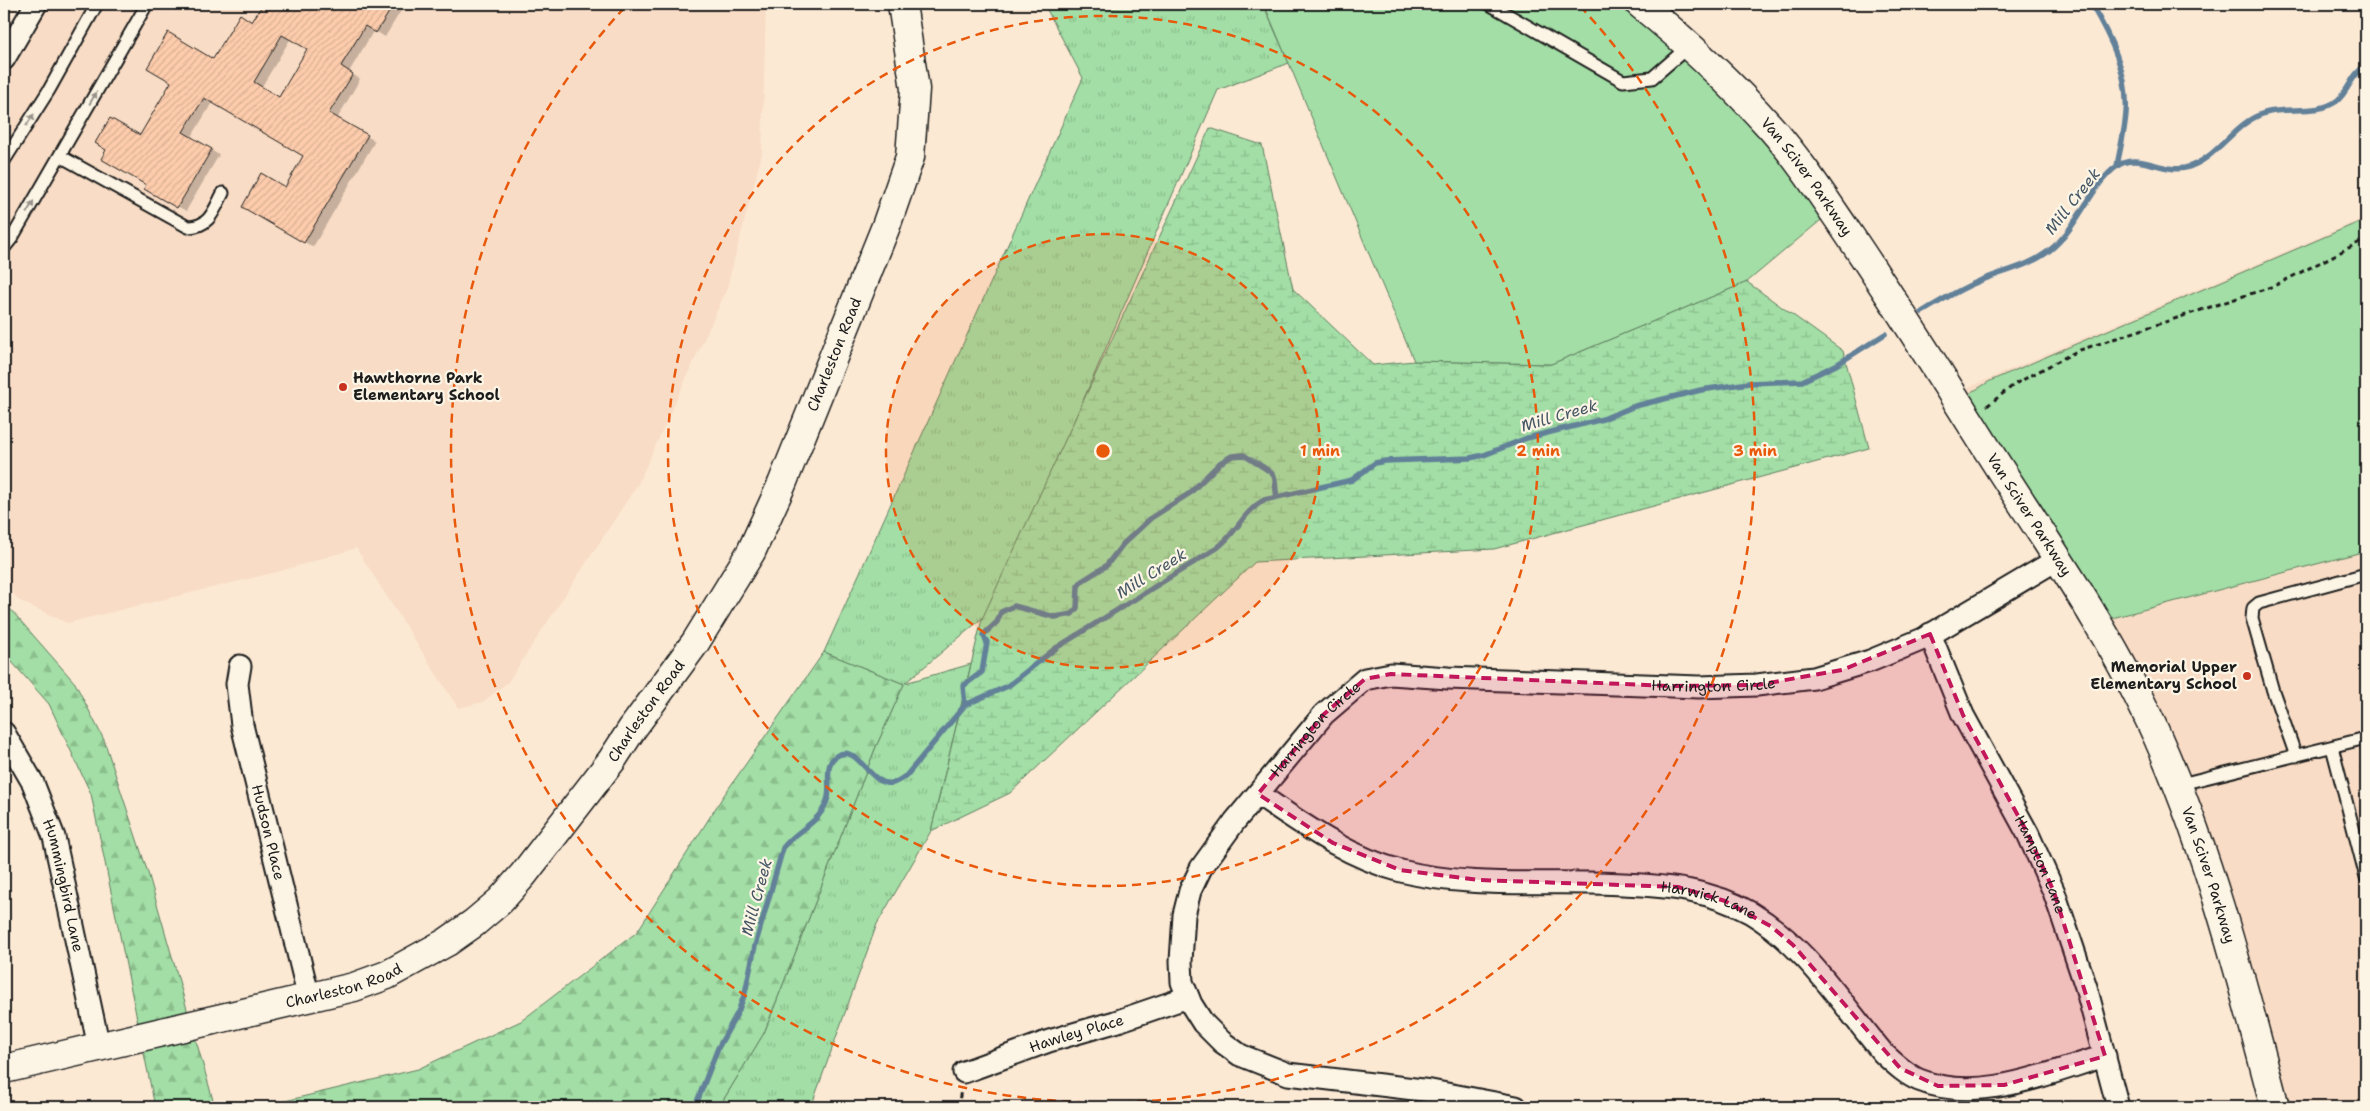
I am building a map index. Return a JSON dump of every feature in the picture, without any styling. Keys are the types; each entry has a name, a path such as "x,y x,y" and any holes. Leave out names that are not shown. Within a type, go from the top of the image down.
{"street":[{"path":"4,59 36,4"},
{"name":"Charleston Road","path":"4,1069 354,987 387,975 447,942 474,923 500,901 523,875 612,760 734,584 782,484 886,226 907,166 914,121 915,89 902,4"},
{"name":"Van Sciver Parkway","path":"1640,4 1711,65 1773,130 1804,169 1888,293 2119,658 2158,739 2210,874 2275,1107"},
{"name":"Harrington Circle","path":"1516,1107 1432,1091 1315,1079 1288,1074 1263,1066 1222,1042 1203,1023 1188,997 1182,982 1181,961 1184,915 1190,891 1206,860 1324,714 1364,680 1391,674 1420,677 1670,686 1757,685 1814,678 1897,650 1930,634 2058,559"},
{"name":"Hampton Lane","path":"1930,634 1963,715 2024,825 2054,892 2076,954 2118,1107"},
{"name":"Hudson Place","path":"240,666 237,684 242,725 309,998"},
{"name":"Hummingbird Lane","path":"4,732 33,784 54,837 99,1047"},
{"name":"Harwick Lane","path":"1258,794 1334,843 1400,870 1478,880 1583,882 1678,887 1726,901 1772,927 1793,946 1883,1053 1900,1068 1918,1079 1938,1086 1959,1088 2004,1085 2105,1056"},
{"name":"Hawley Place","path":"964,1072 1049,1041 1114,1022 1188,997"}],"lane":[{"path":"4,161 48,90 97,4"},
{"path":"4,248 12,238 147,4"},
{"path":"1489,4 1623,81 1652,78 1690,46"},
{"path":"60,156 188,227 199,227 209,219 223,193"},
{"path":"2296,756 2273,691 2252,618 2253,608 2259,603 2366,574"},
{"path":"2177,785 2366,738"},
{"path":"2332,747 2366,877"}],"path":[{"path":"1969,420 2015,384 2077,351 2274,286 2366,239"}],"highlighted area":[{"path":"1930,634 1963,715 2028,834 2054,892 2105,1056 2004,1085 1938,1086 1900,1068 1793,945 1772,927 1725,901 1678,887 1479,880 1400,870 1333,843 1258,794 1324,714 1365,679 1391,674 1670,686 1757,685 1842,670"}],"shaded area":[{"name":"Hawthorne Park Elementary School","path":"34,4 766,4 762,154 726,291 638,484 508,682 483,702 458,708 356,548 281,571 67,623 18,600 4,579 4,58"},
{"name":"Memorial Upper Elementary School","path":"2366,217 2366,1107 2273,1107 2177,785 1953,394"}],"green space":[{"path":"1044,4 1263,4 1289,63 1218,90 992,610 905,683 971,664 931,831 877,924 811,1107 719,1107 764,1033 875,749 904,684 824,652 1083,78"},
{"path":"1264,4 1617,4 1771,125 1833,210 1747,282 1551,364 1414,361"},
{"path":"1210,128 1262,145 1293,289 1373,365 1414,361 1551,364 1747,282 1843,351 1869,448 1494,549 1255,562 1010,793 931,831 982,619"},
{"path":"2366,219 2366,551 2097,622 1956,402 1990,381"},
{"path":"4,602 75,683 104,740 149,876 215,1107 155,1107 91,794 49,704 4,653"},
{"path":"824,652 904,684 875,749 764,1033 719,1107 260,1107 418,1069 521,1021 637,932 722,798"}],"building":[{"path":"263,4 394,4 376,33 365,26 341,66 353,74 329,113 368,135 304,243 242,207 261,173 285,187 303,156 204,98 183,132 212,149 177,208 144,189 146,185 101,159 106,150 95,143 110,118 140,135 171,82 147,68 168,32 213,59 240,14 252,22","holes":["282,35 307,49 279,97 254,82"]}],"waterway":[{"path":"2091,4 2117,56 2124,84 2126,98 2124,133 2117,166"},
{"name":"Mill Creek","path":"1922,312 1968,286 2042,256 2060,241 2099,184 2116,167 2132,161 2167,168 2185,168 2207,157 2234,132 2253,118 2274,111 2312,109 2330,105 2342,96 2357,73 2366,65"},
{"name":"Mill Creek","path":"695,1107 718,1048 738,1012 745,993 755,946 783,848 815,820 825,806 829,792 828,776 830,765 835,757 843,753 850,755 857,759 877,779 885,783 898,781 906,776 965,705 1008,686 1056,648 1217,548 1250,511 1264,500 1352,480 1375,463 1470,458 1484,455 1527,438 1603,419 1635,406 1701,390 1749,383 1802,381 1836,365 1885,334"},
{"path":"965,705 963,686 982,672 987,642 983,635 997,622 1001,612 1014,606 1055,617 1072,614 1077,608 1078,586 1082,581 1106,566 1123,544 1151,518 1190,493 1220,463 1232,456 1244,455 1274,476 1277,496"}],"place":[{"name":"Hawthorne Park Elementary School","path":"343,387"},
{"name":"Memorial Upper Elementary School","path":"2247,676"}]}
